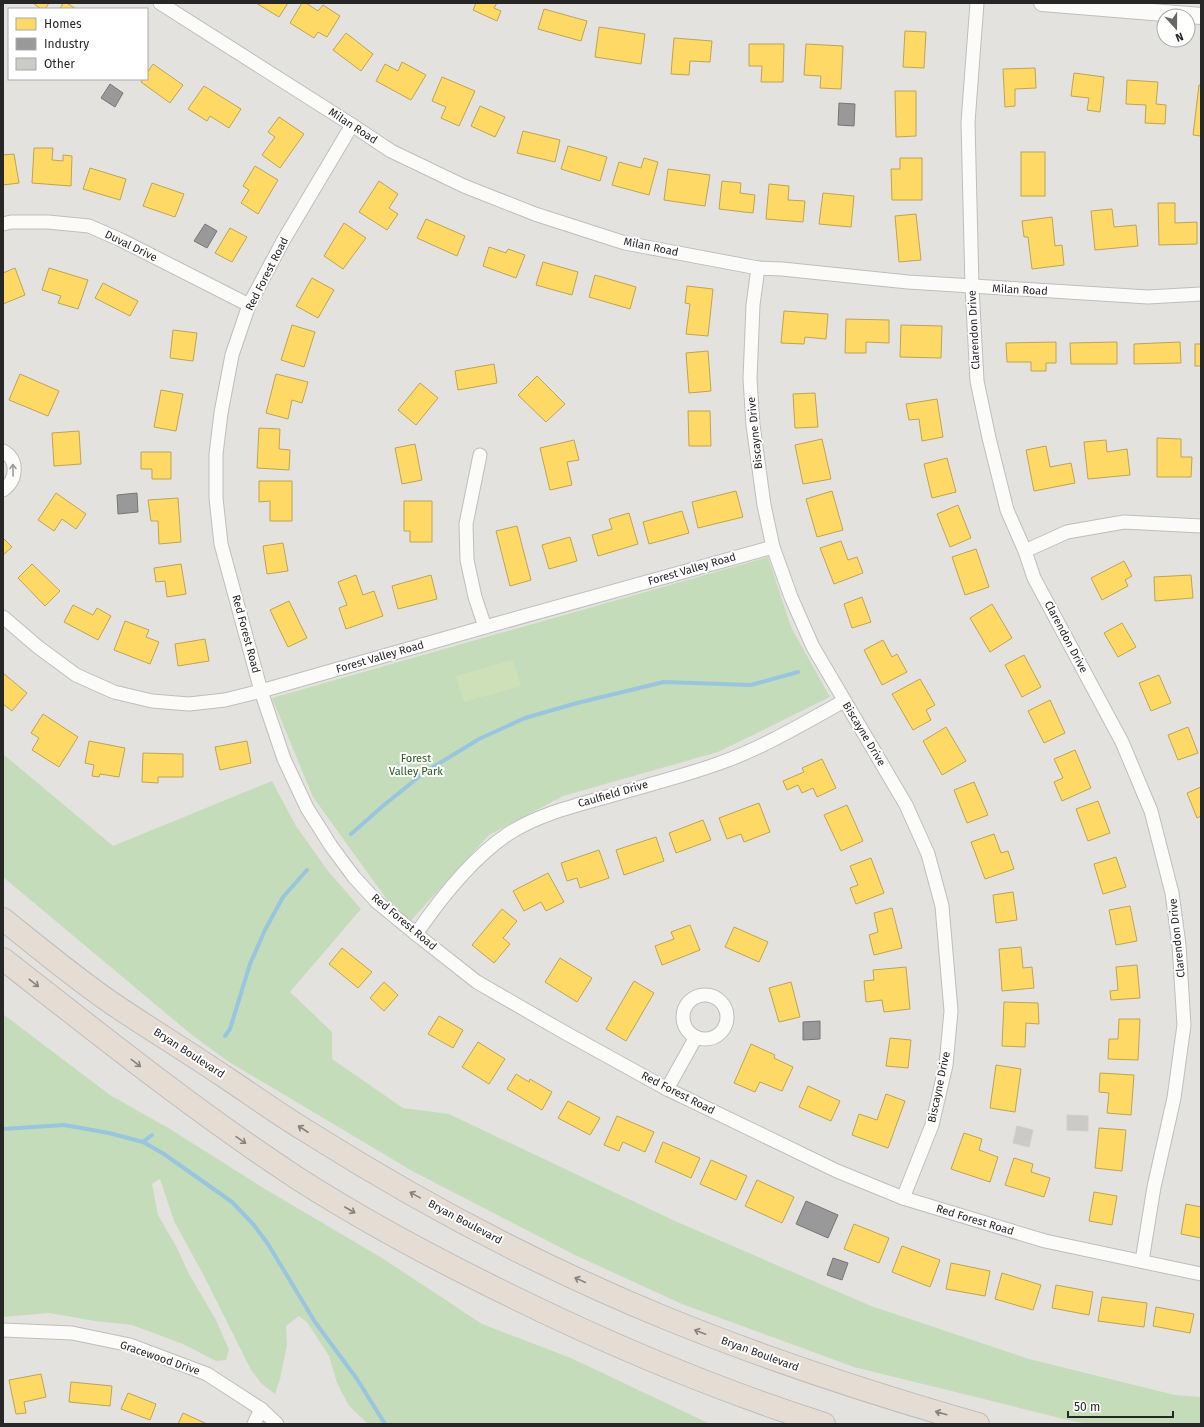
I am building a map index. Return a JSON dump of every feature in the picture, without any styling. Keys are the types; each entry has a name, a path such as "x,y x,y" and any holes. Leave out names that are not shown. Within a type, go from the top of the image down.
{"highway":[{"path":"3,902 82,967 113,1004"},
{"name":"Bryan Boulevard","path":"3,919 113,1004 307,1132 459,1220 551,1267 666,1318 741,1348 906,1404 978,1424"},
{"path":"3,958 170,1089 233,1135 299,1180 354,1213 443,1263 601,1338 666,1367 824,1424"}],"street":[{"name":"Milan Road","path":"160,3 391,151 464,186 535,214 625,242 758,268 782,269 908,282 972,287 1148,296 1201,294"},
{"name":"Clarendon Drive","path":"977,3 968,122 972,287 978,388 1007,510 1025,551 1034,578 1122,742 1151,811 1172,893 1179,945 1184,1025 1174,1098 1154,1187 1142,1261"},
{"path":"1042,3 1201,16"},
{"name":"Red Forest Road","path":"352,125 283,241 249,305 232,355 216,454 216,498 221,544 261,691 284,759 311,815 331,846 354,876 377,902 477,982 667,1089 837,1171 903,1198 1045,1241 1201,1274"},
{"name":"Duval Drive","path":"3,224 11,222 48,222 89,226 121,240 249,305"},
{"name":"Biscayne Drive","path":"758,268 753,305 750,379 753,425 764,505 773,547 791,597 813,647 906,805 928,854 942,906 951,1011 946,1065 932,1125 903,1198"},
{"path":"3,451 12,459 15,467 14,476 3,490"},
{"path":"480,455 466,524 467,560 475,597 485,627"},
{"path":"1025,551 1067,532 1124,522 1201,526"},
{"name":"Forest Valley Road","path":"3,617 38,648 76,675 114,692 152,701 189,704 225,700 261,691 773,547"},
{"name":"Caulfield Drive","path":"416,934 433,910 478,858 508,834 537,819 565,808 717,764 764,745 844,701"},
{"path":"667,1089 696,1037"},
{"name":"Gracewood Drive","path":"3,1330 72,1333 130,1345 207,1374 261,1410 277,1424"},
{"path":"254,1424 261,1410"}],"green space":[{"name":"Forest Valley Park","path":"768,557 791,627 830,697 718,752 563,796 489,835 406,926 313,797 272,698"},
{"path":"513,660 521,686 464,702 456,676"},
{"path":"3,754 113,846 272,781 296,826 328,871 361,909 290,992 332,1032 332,1059 403,1108 449,1114 675,1221 871,1306 1029,1359 1175,1395 1201,1397 1201,1424 1091,1424 1072,1421 854,1367 682,1304 575,1255 414,1172 229,1062 192,1035 3,877"},
{"path":"3,1014 110,1095 170,1129 265,1189 382,1258 482,1324 571,1358 710,1424 368,1424 349,1406 337,1383 329,1356 307,1322 299,1316 286,1326 287,1345 280,1379 275,1394 262,1384 251,1370 204,1276 174,1221 160,1179 152,1184 158,1215 176,1246 189,1274 216,1320 229,1350 226,1360 216,1361 183,1344 132,1325 95,1321 49,1313 3,1317"}],"building: Homes":[{"path":"33,3 49,3 46,8 40,8"},
{"path":"63,3 67,3 74,8 60,8"},
{"path":"256,3 288,3 279,17"},
{"path":"302,3 306,3 318,11 323,5 340,16 327,37 318,32 314,38 290,23"},
{"path":"476,3 497,3 494,8 501,11 497,21 473,10"},
{"path":"544,9 587,21 581,41 538,29"},
{"path":"599,27 645,34 641,64 595,57"},
{"path":"905,31 926,32 924,68 903,67"},
{"path":"346,33 373,54 361,71 333,50"},
{"path":"674,38 712,41 710,62 690,61 689,75 671,74"},
{"path":"749,44 784,44 783,82 761,82 762,66 749,66"},
{"path":"806,44 843,46 841,89 820,88 821,76 804,75"},
{"path":"402,62 426,75 411,100 376,81 385,64 398,71"},
{"path":"153,64 183,85 170,103 141,82 142,80 148,80 148,72"},
{"path":"1035,68 1036,88 1015,89 1015,106 1005,107 1003,69"},
{"path":"1074,73 1104,77 1100,112 1087,110 1089,98 1071,96"},
{"path":"442,77 475,91 459,126 441,118 446,107 432,101"},
{"path":"1127,80 1158,82 1156,104 1166,105 1165,124 1145,123 1146,105 1126,104"},
{"path":"1199,85 1201,85 1201,136 1193,135"},
{"path":"204,86 241,109 229,128 210,116 207,121 188,109"},
{"path":"895,91 916,91 916,136 896,137"},
{"path":"480,106 505,117 495,137 471,126"},
{"path":"279,117 304,134 280,168 262,155 275,137 268,132"},
{"path":"523,131 560,140 555,162 517,153"},
{"path":"568,146 607,157 600,181 561,169"},
{"path":"34,148 53,148 52,160 63,161 63,155 72,156 71,186 32,183"},
{"path":"1021,152 1045,152 1045,196 1021,196"},
{"path":"14,154 19,183 3,185 3,155"},
{"path":"644,158 658,162 649,195 612,185 619,162 641,168"},
{"path":"900,158 922,158 922,200 892,200 891,169 900,169"},
{"path":"255,166 278,180 258,214 241,203 249,190 243,186"},
{"path":"90,168 126,179 120,200 83,189"},
{"path":"668,169 710,175 705,206 664,200"},
{"path":"379,181 398,194 389,208 398,214 387,230 359,212"},
{"path":"722,181 741,183 740,193 755,195 753,213 719,209"},
{"path":"152,183 184,194 175,217 143,206"},
{"path":"769,184 789,186 788,200 805,201 803,222 766,219"},
{"path":"823,193 854,196 851,227 819,224"},
{"path":"1158,203 1175,203 1175,223 1197,222 1197,244 1159,245"},
{"path":"1112,209 1114,227 1136,225 1138,246 1095,250 1091,211"},
{"path":"916,214 921,260 899,262 895,216"},
{"path":"1052,217 1055,246 1062,245 1064,265 1032,269 1028,237 1024,237 1022,221"},
{"path":"426,219 465,236 457,256 417,238"},
{"path":"344,223 366,238 343,269 324,256"},
{"path":"230,228 247,237 232,262 215,253"},
{"path":"489,247 506,253 508,249 525,255 516,278 483,266"},
{"path":"543,262 578,272 572,295 536,285"},
{"path":"15,268 25,295 3,304 3,273"},
{"path":"49,268 88,280 78,309 58,303 61,296 42,290"},
{"path":"595,275 636,287 630,309 589,297"},
{"path":"312,278 334,290 318,318 296,306"},
{"path":"103,283 138,301 130,316 95,298"},
{"path":"687,286 713,289 708,336 686,334 690,304 685,303"},
{"path":"784,311 828,314 826,339 805,337 804,344 781,343"},
{"path":"846,319 889,320 889,343 866,342 866,353 845,353"},
{"path":"292,325 315,332 304,367 281,360"},
{"path":"901,325 942,326 941,358 900,357"},
{"path":"173,330 197,333 193,361 170,358"},
{"path":"1056,342 1056,363 1046,363 1046,371 1031,371 1031,362 1007,362 1006,343"},
{"path":"1117,342 1117,364 1071,364 1070,343"},
{"path":"1180,342 1181,363 1134,364 1134,344"},
{"path":"1195,344 1201,344 1201,366 1195,366"},
{"path":"708,351 711,391 689,393 686,353"},
{"path":"494,364 497,383 458,390 455,371"},
{"path":"20,374 59,391 48,416 9,400"},
{"path":"276,374 308,382 302,403 292,400 288,419 266,413"},
{"path":"537,376 565,404 546,422 518,395"},
{"path":"420,383 438,398 416,425 398,410"},
{"path":"161,390 183,394 176,431 154,427"},
{"path":"815,393 818,427 795,428 793,394"},
{"path":"937,399 943,437 922,441 919,419 909,420 906,404"},
{"path":"688,411 710,411 711,446 689,446"},
{"path":"259,428 280,429 279,449 290,450 289,470 257,468"},
{"path":"79,431 81,464 54,466 52,433"},
{"path":"1157,438 1181,439 1181,457 1192,457 1191,477 1157,477"},
{"path":"822,439 831,479 803,484 795,445"},
{"path":"574,440 579,460 567,462 572,485 550,490 540,448"},
{"path":"1106,440 1107,452 1127,449 1130,475 1088,479 1084,442"},
{"path":"415,444 422,480 402,484 395,448"},
{"path":"1046,446 1050,467 1071,463 1075,483 1034,491 1026,450"},
{"path":"141,452 171,452 171,479 152,479 152,469 141,469"},
{"path":"947,458 956,492 932,498 924,464"},
{"path":"259,481 292,481 292,521 270,521 270,501 259,502"},
{"path":"736,491 743,517 698,528 692,502"},
{"path":"832,491 843,530 817,537 806,499"},
{"path":"56,493 86,514 76,529 62,519 54,531 38,520"},
{"path":"178,498 181,542 159,544 158,521 151,521 148,500"},
{"path":"404,501 432,501 432,542 410,542 410,531 404,531"},
{"path":"958,505 971,538 950,547 937,514"},
{"path":"682,511 689,533 649,544 643,522"},
{"path":"629,513 638,544 598,556 592,535 612,529 609,519"},
{"path":"517,526 531,580 510,586 496,531"},
{"path":"570,537 577,561 549,569 542,545"},
{"path":"3,538 12,547 3,555"},
{"path":"841,541 848,560 857,557 863,573 834,584 820,548"},
{"path":"283,543 288,571 267,574 263,546"},
{"path":"976,549 989,587 965,595 952,557"},
{"path":"1124,561 1132,576 1125,580 1128,586 1102,600 1091,578"},
{"path":"32,564 60,591 45,606 18,578"},
{"path":"181,564 186,594 167,597 165,581 156,582 154,568"},
{"path":"356,575 363,595 374,591 383,616 346,629 339,608 347,605 338,582"},
{"path":"431,575 437,599 398,609 392,586"},
{"path":"1191,575 1193,598 1155,601 1154,577"},
{"path":"862,597 871,622 852,628 844,604"},
{"path":"289,601 307,638 288,647 270,610"},
{"path":"992,604 1012,638 990,652 970,618"},
{"path":"73,605 93,615 97,608 111,616 98,640 64,622"},
{"path":"125,621 149,630 146,637 159,642 150,664 114,650"},
{"path":"1122,623 1136,647 1118,657 1104,633"},
{"path":"205,639 209,661 178,666 175,644"},
{"path":"883,640 892,657 897,654 907,672 882,685 864,650"},
{"path":"1024,655 1041,687 1022,697 1005,665"},
{"path":"3,673 27,693 12,711 3,704"},
{"path":"1159,675 1171,703 1151,711 1139,683"},
{"path":"920,679 935,705 926,710 931,720 913,730 892,694"},
{"path":"1050,700 1065,733 1044,743 1028,711"},
{"path":"43,714 78,737 59,767 32,750 39,738 31,733"},
{"path":"946,727 966,761 942,775 923,741"},
{"path":"1188,727 1198,753 1178,760 1168,735"},
{"path":"89,741 125,748 119,777 100,774 99,777 92,776 94,765 85,763"},
{"path":"247,741 251,763 220,770 215,747"},
{"path":"1075,750 1091,788 1062,801 1054,782 1063,778 1054,759"},
{"path":"143,753 183,754 183,777 158,777 158,783 142,782"},
{"path":"822,759 836,788 817,797 813,788 802,793 798,785 787,790 783,781 804,772 802,768"},
{"path":"974,782 988,815 967,823 954,790"},
{"path":"1201,787 1201,816 1197,818 1187,793"},
{"path":"1098,801 1110,833 1088,841 1076,809"},
{"path":"759,803 770,832 744,842 741,834 727,839 719,818"},
{"path":"847,805 863,841 841,851 824,815"},
{"path":"703,820 711,840 676,853 669,833"},
{"path":"994,834 1001,853 1008,851 1014,869 985,879 971,842"},
{"path":"656,837 664,861 624,875 616,850"},
{"path":"599,850 609,878 580,888 577,878 567,881 561,863"},
{"path":"1116,857 1126,887 1103,894 1094,864"},
{"path":"871,858 884,893 856,904 850,888 858,885 850,866"},
{"path":"548,873 564,902 546,911 541,902 524,911 513,891"},
{"path":"1013,892 1017,920 996,923 993,895"},
{"path":"1130,906 1137,941 1116,945 1109,910"},
{"path":"892,908 902,948 874,955 869,935 878,932 874,913"},
{"path":"502,909 517,921 503,938 510,944 494,963 472,945"},
{"path":"690,925 700,950 662,965 655,946 674,939 671,932"},
{"path":"734,927 768,942 759,962 725,947"},
{"path":"1021,947 1023,968 1032,967 1034,988 1002,991 999,949"},
{"path":"342,948 372,972 358,988 329,964"},
{"path":"560,958 592,978 577,1002 545,982"},
{"path":"1137,965 1140,998 1111,1000 1110,991 1118,990 1116,967"},
{"path":"906,967 910,1009 884,1012 882,1000 866,1002 864,981 874,980 873,970"},
{"path":"634,981 654,993 626,1041 606,1029"},
{"path":"384,982 398,995 384,1011 370,998"},
{"path":"791,982 800,1017 779,1022 769,988"},
{"path":"1004,1002 1038,1003 1039,1024 1026,1023 1025,1047 1002,1046"},
{"path":"439,1016 463,1030 453,1048 428,1034"},
{"path":"1119,1019 1140,1019 1138,1060 1108,1059 1109,1039 1118,1039"},
{"path":"890,1038 911,1040 908,1068 886,1066"},
{"path":"478,1042 505,1059 489,1084 462,1067"},
{"path":"751,1044 775,1055 774,1058 793,1067 782,1091 760,1082 755,1092 734,1083"},
{"path":"996,1065 1021,1069 1015,1112 990,1108"},
{"path":"1100,1073 1134,1075 1131,1115 1107,1113 1109,1093 1099,1092"},
{"path":"516,1074 529,1082 530,1079 552,1092 542,1110 507,1089"},
{"path":"808,1086 840,1101 831,1121 799,1107"},
{"path":"886,1094 905,1101 888,1148 852,1135 859,1114 877,1120"},
{"path":"568,1101 600,1118 590,1135 558,1118"},
{"path":"617,1116 654,1132 645,1152 623,1142 619,1151 604,1145"},
{"path":"1099,1128 1126,1130 1122,1171 1095,1168"},
{"path":"964,1133 982,1139 979,1150 998,1157 990,1182 951,1169"},
{"path":"663,1142 700,1158 691,1178 655,1162"},
{"path":"1014,1158 1033,1164 1031,1172 1050,1178 1044,1197 1005,1185"},
{"path":"711,1160 747,1176 736,1200 700,1184"},
{"path":"757,1180 794,1197 782,1223 745,1206"},
{"path":"1094,1192 1117,1196 1112,1225 1089,1221"},
{"path":"1186,1204 1201,1207 1201,1238 1181,1234"},
{"path":"854,1224 889,1238 879,1263 844,1249"},
{"path":"902,1246 940,1260 930,1287 892,1272"},
{"path":"951,1263 990,1271 985,1296 946,1289"},
{"path":"1002,1273 1041,1285 1033,1310 995,1299"},
{"path":"1056,1285 1093,1292 1089,1315 1052,1308"},
{"path":"1102,1297 1147,1303 1144,1327 1098,1321"},
{"path":"1156,1307 1194,1314 1190,1333 1153,1326"},
{"path":"41,1374 46,1397 24,1402 26,1413 16,1414 9,1380"},
{"path":"71,1382 112,1386 110,1406 69,1402"},
{"path":"128,1393 156,1404 150,1420 121,1409"},
{"path":"183,1413 207,1424 178,1424"}],"building: Industry":[{"path":"110,84 123,93 115,107 101,98"},
{"path":"839,103 855,104 854,126 838,125"},
{"path":"205,224 217,231 207,248 194,241"},
{"path":"137,493 138,512 118,514 117,495"},
{"path":"820,1021 820,1039 803,1040 803,1022"},
{"path":"806,1201 838,1215 828,1238 796,1224"},
{"path":"833,1258 848,1263 842,1280 827,1275"}],"building: Other":[{"path":"1067,1115 1088,1116 1088,1131 1067,1130"},
{"path":"1017,1126 1033,1130 1029,1147 1013,1143"}],"waterway":[{"path":"351,834 425,772 479,739 525,718 577,703 664,682 751,685 798,672"},
{"path":"225,1036 230,1029 250,964 265,930 283,897 307,870"},
{"path":"3,1129 64,1125 109,1133 143,1142 164,1154 232,1202 253,1224 268,1244 315,1322 357,1379 385,1424"},
{"path":"143,1142 152,1135"}]}
